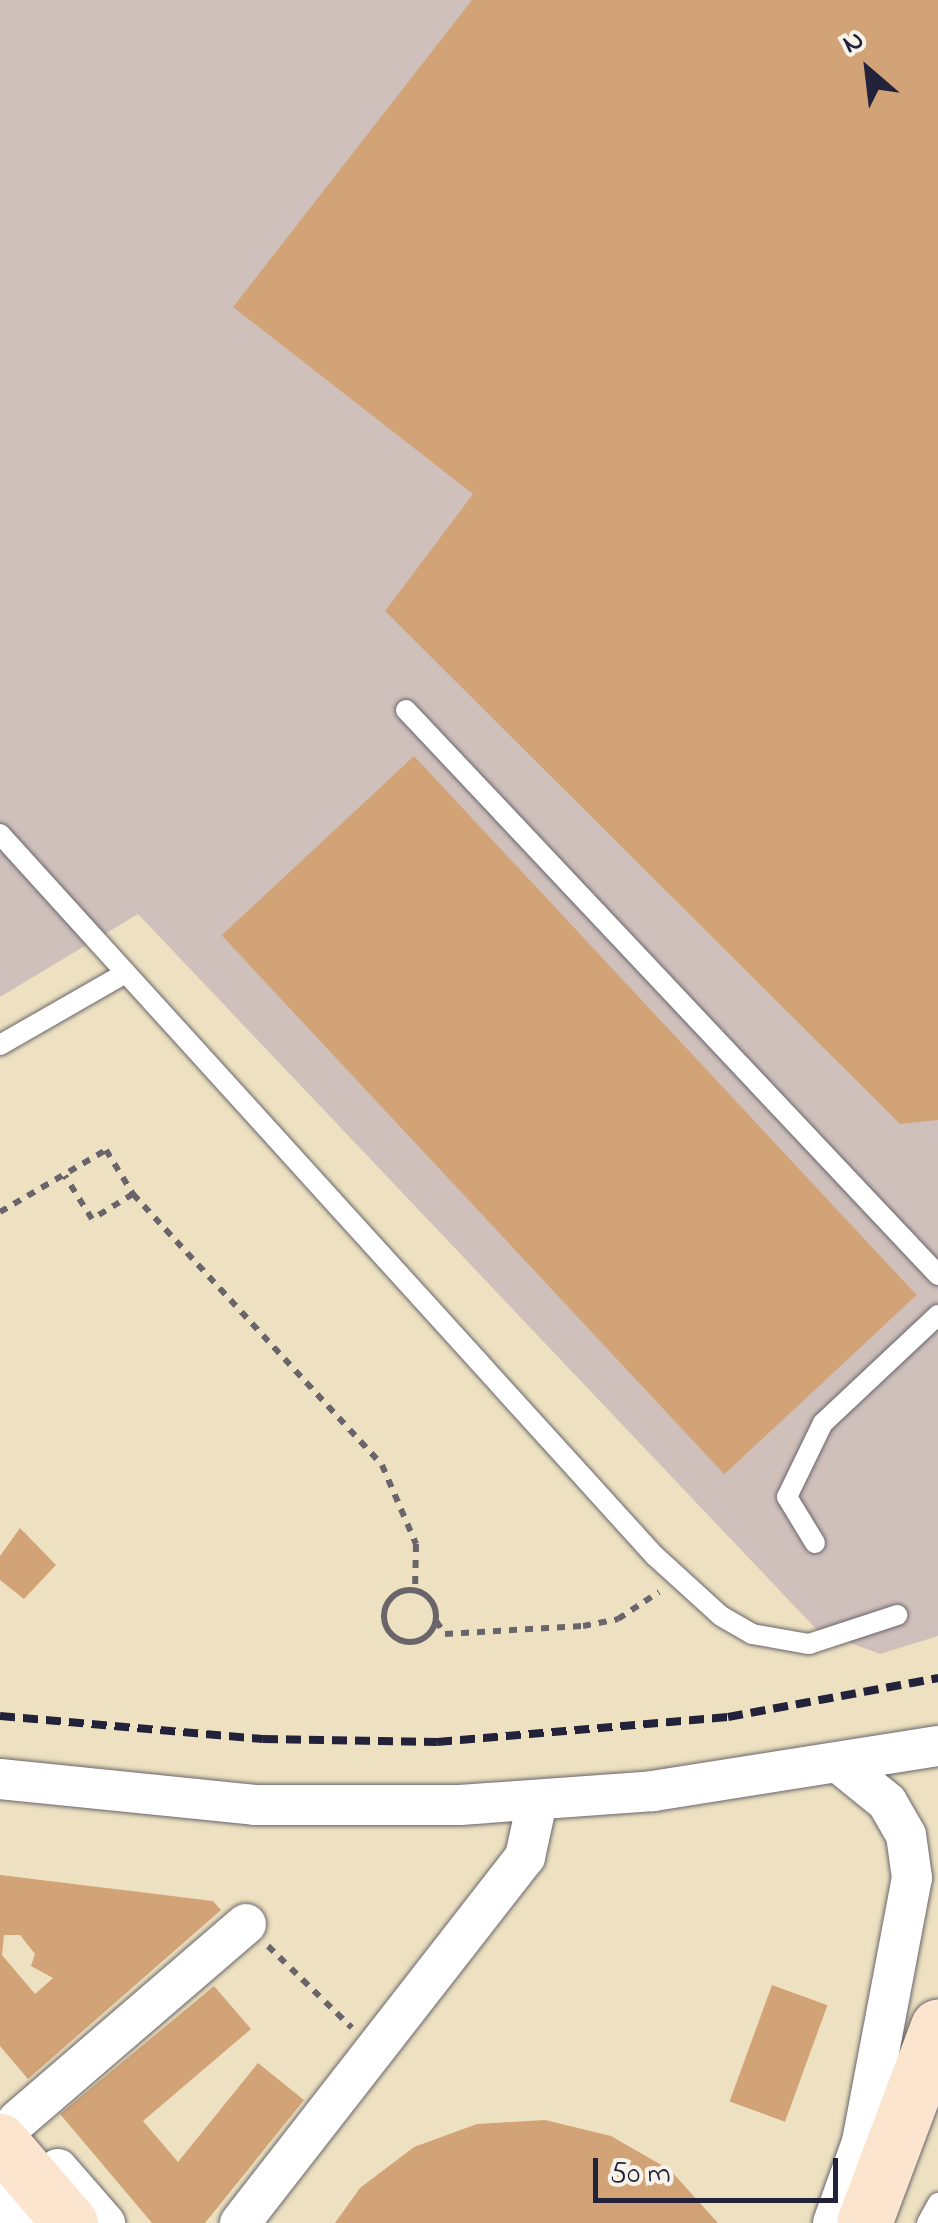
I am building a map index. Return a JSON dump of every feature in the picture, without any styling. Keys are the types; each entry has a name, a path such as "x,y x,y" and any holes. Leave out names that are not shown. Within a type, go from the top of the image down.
{"street":[{"path":"1,1780 255,1805 538,1802 840,1764 938,1746"},
{"path":"833,2223 862,2142 912,1878 906,1835 888,1802 840,1764"},
{"path":"240,2223 525,1857 538,1802"},
{"path":"5,2121 246,1924"},
{"path":"864,2223 938,2026"},
{"path":"5,2121 70,2223"},
{"path":"5,2121 105,2223"},
{"path":"0,2195 25,2223"}],"lane":[{"path":"406,710 938,1275"},
{"path":"0,834 122,975 678,1577 721,1616 782,1642 808,1644 897,1615"},
{"path":"0,1046 122,975"},
{"path":"816,1543 787,1498 823,1423 938,1315"},
{"path":"927,2223 938,2203"}],"path":[{"path":"0,1212 106,1150 134,1194 382,1465 416,1544 415,1590"},
{"path":"65,1176 92,1219 134,1194"},
{"path":"436,1622 412,1642 388,1631 390,1598 415,1590 430,1598 436,1622 445,1634 618,1619 678,1577"},
{"path":"246,1924 375,2051"}],"shaded area":[{"path":"0,0 938,0 938,1636 880,1654 818,1631 138,914 0,997"}],"building":[{"path":"472,0 938,0 938,1120 900,1124 385,611 473,494 233,307"},
{"path":"414,756 917,1295 724,1474 222,935"},
{"path":"20,1528 56,1565 24,1599 0,1580 0,1556"},
{"path":"0,1875 213,1901 221,1910 28,2079 0,2046","holes":["4,1935 20,1935 35,1954 31,1966 53,1978 35,1994 2,1955"]},
{"path":"772,1985 827,2005 785,2122 730,2102"},
{"path":"214,1986 251,2029 143,2121 178,2162 258,2063 304,2100 205,2223 152,2223 60,2114"},
{"path":"545,2120 611,2136 670,2170 718,2223 335,2223 360,2188 414,2147 477,2124"}],"railway":[{"path":"0,1716 263,1739 437,1742 728,1717 938,1678"}]}
